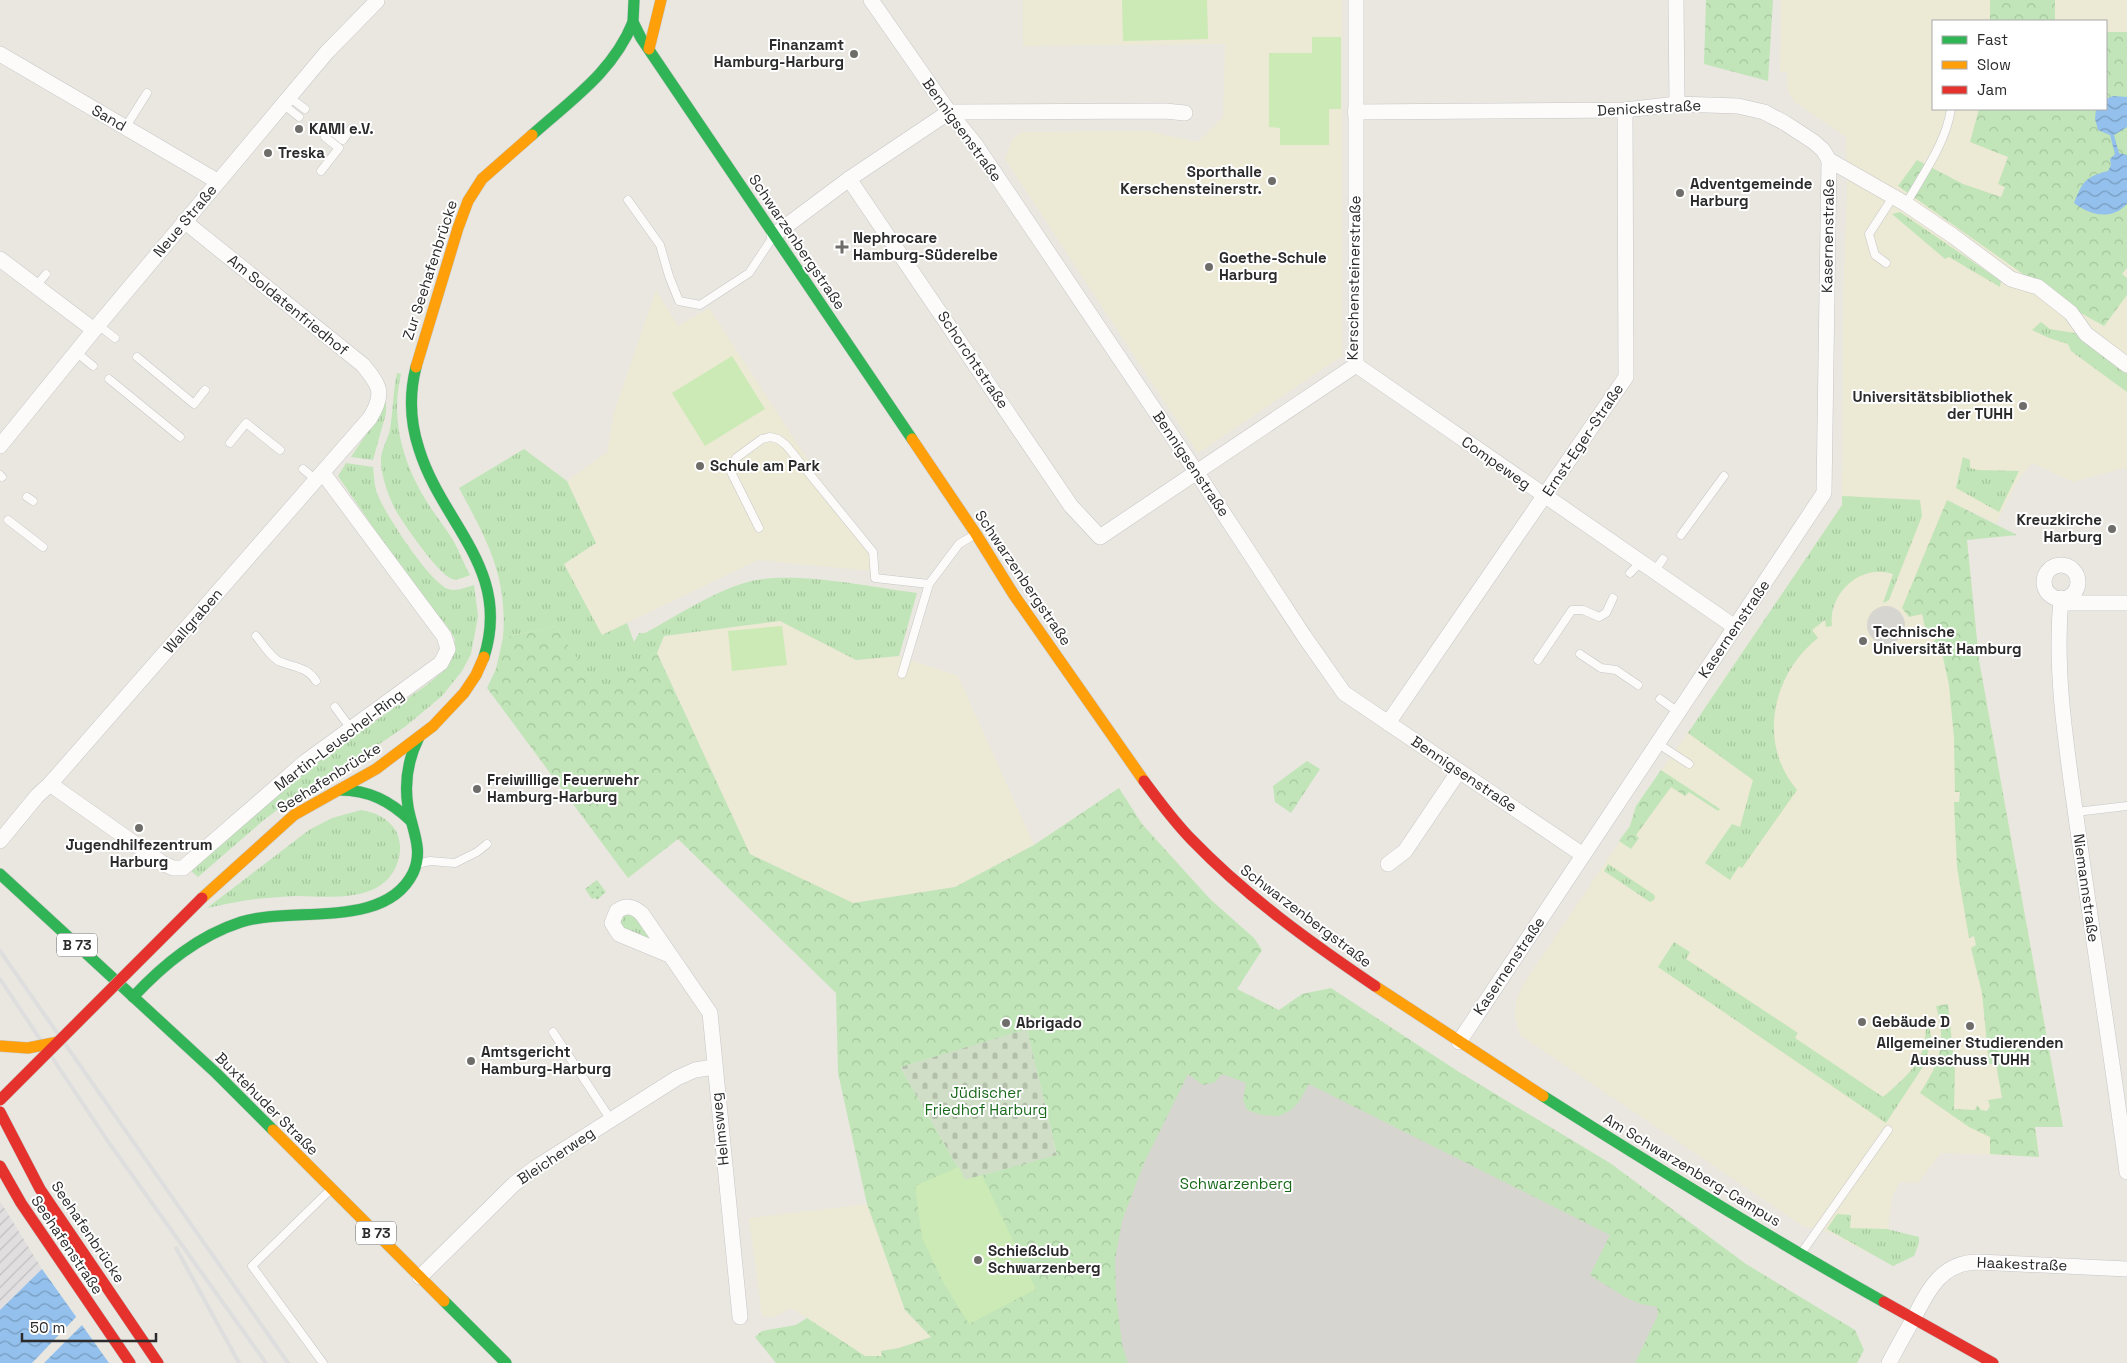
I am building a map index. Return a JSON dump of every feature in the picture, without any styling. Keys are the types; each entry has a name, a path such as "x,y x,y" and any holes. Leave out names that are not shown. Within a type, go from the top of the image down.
{"main road":[{"path":"645,51 661,0"},
{"path":"633,1 633,22"},
{"name":"Schwarzenbergstraße","path":"633,22 645,51 774,235 976,534 1014,595 1135,770 1190,838 1228,876 1271,912 1332,957 1458,1042"},
{"name":"Zur Seehafenbrücke","path":"430,475 421,455 412,424 411,408 414,374 468,200 482,180 605,70 625,42 633,22"},
{"name":"Zur Seehafenbrücke","path":"605,70 623,61"},
{"name":"Seehafenbrücke","path":"0,1100 202,898 288,820 311,804 340,790 419,737 450,710 469,687 482,662 490,622 490,598 479,564 466,536 430,475"},
{"path":"134,998 162,966 203,937 242,922 262,917 350,913 374,907 401,891 408,882 416,864 418,849 406,794 407,767 411,751 419,737"},
{"path":"379,765 375,779 376,786 383,798"},
{"path":"340,790 355,790 383,798 393,804 411,821"},
{"name":"Buxtehuder Straße","path":"0,874 216,1073 506,1363"},
{"path":"0,1046 28,1048 58,1042"},
{"name":"Am Schwarzenberg-Campus","path":"1458,1042 1636,1154 1801,1254 1993,1363"},
{"name":"Seehafenbrücke","path":"0,1112 40,1189 158,1363"},
{"name":"Seehafenstraße","path":"0,1166 21,1204 130,1363"}],"street":[{"name":"Bennigsenstraße","path":"871,0 949,112 975,144 1344,693 1583,855"},
{"name":"Kerschensteinerstraße","path":"1100,537 1356,365 1356,0"},
{"path":"1676,0 1677,104"},
{"name":"Neue Straße","path":"0,446 96,327 286,100 338,39 377,2"},
{"name":"Sand","path":"0,54 218,181"},
{"name":"Denickestraße","path":"1355,112 1625,110 1677,104 1738,106 1764,112 1814,142 1823,150 1829,160 1900,200 2011,279 2038,287 2071,313 2086,334 2127,365"},
{"name":"Ernst-Eger-Straße","path":"1388,723 1626,377 1625,110"},
{"path":"774,235 849,179 949,112 1165,111 1185,113"},
{"name":"Kasernenstraße","path":"1458,1042 1824,493 1829,160"},
{"name":"Schorchtstraße","path":"849,179 1071,506 1100,537"},
{"name":"Am Soldatenfriedhof","path":"184,222 363,365 378,386 380,396"},
{"path":"0,259 96,327"},
{"name":"Compeweg","path":"1356,365 1544,497 1735,627"},
{"name":"Wallgraben","path":"0,841 37,796 50,784 370,418 380,396"},
{"name":"Martin-Leuschel-Ring","path":"50,784 162,863 178,869 182,868 305,762 441,663 448,649 444,636 319,477"},
{"name":"Niemannstraße","path":"2127,603 2060,601 2061,695 2127,1172"},
{"path":"1388,864 1405,851 1459,771"},
{"name":"Helmsweg","path":"667,954 710,1013 740,1318"},
{"name":"Bleicherweg","path":"420,1277 514,1184 677,1078 695,1070 714,1067"},
{"name":"Haakestraße","path":"1889,1363 1937,1278 1947,1270 1967,1262 2127,1269"}],"lane":[{"path":"125,128 147,92"},
{"path":"286,100 305,109"},
{"path":"286,100 299,117"},
{"path":"1886,263 1875,255 1869,234 1900,200 1937,150 1951,110"},
{"path":"329,129 343,140 351,129"},
{"path":"321,171 339,148 325,137"},
{"path":"628,200 660,245 669,276 680,301 700,305 749,273 774,235"},
{"path":"36,286 46,274"},
{"path":"96,327 115,338"},
{"path":"76,352 93,366"},
{"path":"138,357 194,404 205,390"},
{"path":"109,379 180,437"},
{"path":"230,443 246,424 280,450"},
{"path":"759,528 731,472 736,458 770,436 786,445 873,552 875,578 929,584"},
{"path":"303,469 319,477"},
{"path":"1681,535 1724,476"},
{"path":"8,520 42,547"},
{"path":"902,674 929,584 959,544 976,534"},
{"path":"1654,572 1663,559"},
{"path":"1630,573 1641,562"},
{"path":"1538,660 1572,610 1583,610 1599,617 1606,613 1613,598"},
{"path":"256,636 279,662 302,668 311,673 316,681"},
{"path":"1580,654 1601,668 1616,670 1638,685"},
{"path":"1660,699 1678,712"},
{"path":"335,707 351,729"},
{"path":"1657,743 1689,764"},
{"path":"2076,812 2127,806"},
{"path":"416,864 430,861 455,863 477,852 487,844"},
{"path":"553,1032 611,1120"},
{"path":"1801,1254 1888,1130"},
{"path":"323,1363 252,1266 332,1189"}],"shaded area":[{"name":"Goethe-Schule Harburg","path":"1023,0 1342,0 1342,356 1198,453 1005,159 1012,140 1022,132 1147,131 1198,142 1223,117 1225,44 1023,46"},
{"name":"Technische Universität Hamburg","path":"1781,0 2127,0 2127,470 2124,468 2073,482 2032,463 2018,480 1996,523 1964,508 1979,660 2063,1127 2035,1127 2039,1157 1941,1153 1918,1183 1900,1182 1892,1197 1888,1230 1872,1255 1831,1233 1803,1226 1520,1035 1515,1016 1516,1000 1524,983 1630,826 1636,806 1688,733 1842,505 1843,301 1847,184 1846,137 1795,102 1788,91 1787,72 1780,72"},
{"name":"Schule am Park","path":"656,290 678,326 709,308 881,572 758,560 602,635 564,564 596,543 567,481 607,452 614,412"},
{"path":"1886,606 1900,611 1905,625 1900,639 1886,644 1872,639 1867,625 1872,611"},
{"path":"780,621 856,660 899,656 958,676 1034,845 955,887 853,903 750,854 657,653 664,636"},
{"path":"1188,1074 1203,1085 1215,1082 1222,1074 1246,1083 1243,1100 1247,1110 1262,1115 1279,1116 1291,1110 1299,1102 1309,1084 1610,1235 1590,1275 1625,1297 1641,1304 1657,1307 1658,1315 1635,1363 1128,1363 1122,1344 1116,1296 1115,1260 1122,1221 1144,1163"},
{"path":"0,1201 42,1269 0,1310"},
{"path":"867,1204 905,1310 931,1337 899,1348 882,1351 882,1356 865,1356 791,1308 775,1317 762,1316 749,1218"}],"green space":[{"path":"1122,0 1207,0 1208,39 1123,41"},
{"path":"1706,0 1773,0 1768,81 1704,64"},
{"path":"1990,0 2055,0 2055,20 1990,20"},
{"path":"2107,32 2127,32 2127,268 2122,274 2127,278 2127,295 2104,326 2070,307 1898,186 1917,160 1963,184 2001,197 2005,187 1998,184 2008,157 1970,142 1979,110 2107,110"},
{"path":"1312,37 1341,37 1341,109 1329,109 1329,145 1280,145 1280,128 1269,127 1269,53 1312,53"},
{"path":"1900,212 2001,281 2000,287 1949,257 1945,259 1892,214"},
{"path":"2041,322 2050,329 2080,334 2127,371 2127,392 2071,351 2068,344 2032,330"},
{"path":"732,356 765,409 705,446 672,393"},
{"path":"397,373 401,374 397,407 398,424 405,456 419,487 430,507 453,540 470,575 452,579 438,568 396,511 386,488 381,459 390,430"},
{"path":"386,401 386,413 373,460 351,457 375,421"},
{"path":"524,449 567,481 596,543 564,564 602,635 627,623 634,642 639,633 645,633 706,599 744,583 763,579 806,578 917,593 899,656 856,660 780,621 664,636 657,653 602,695 555,626 503,638 504,616 499,577 487,542 459,488"},
{"path":"1963,457 1970,460 1970,468 1978,470 2019,471 1999,512 1956,488"},
{"path":"346,463 373,467 376,490 387,513 407,544 440,584 448,589 455,590 474,585 478,616 471,654 462,671 442,696 406,726 329,778 307,788 265,819 198,877 190,870 307,769 428,684 448,667 452,656 455,639 447,626 416,590 338,476"},
{"path":"1842,496 1920,500 1922,516 1889,600 1883,603 1893,574 1869,573 1849,584 1835,602 1832,626 1826,627 1825,620 1812,630 1818,638 1802,653 1790,670 1775,710 1774,731 1777,751 1785,771 1797,790 1742,868 1739,866 1730,880 1705,863 1732,824 1740,827 1753,780 1688,733 1842,505"},
{"path":"1947,500 2017,535 1967,540 1979,660 2063,1127 2035,1127 2039,1157 1990,1154 1990,1137 1969,1127 1920,1093 1937,1062 1940,1052 1941,1031 1936,1006 1948,1004 1955,1071 1954,1109 1975,1110 1977,1105 1981,1110 1987,1111 1990,1106 1988,1100 2002,1098 1996,1064 1989,1064 1982,993 1971,948 1976,945 1974,936 1969,938 1957,867 1954,802 1959,802 1960,792 1955,792 1954,738 1949,685 1940,643 1935,644 1934,641 1938,637 1938,631 1934,629 1927,632 1927,636 1922,614 1909,617 1902,608"},
{"name":"Schwarzenberg","path":"555,626 602,694 657,653 750,854 853,903 955,887 1034,845 1119,788 1142,824 1210,899 1254,938 1262,950 1237,989 1279,1010 1302,994 1331,988 1459,1072 1610,1163 1746,1264 1855,1330 1864,1350 1857,1363 776,1363 755,1337 762,1331 796,1325 807,1318 865,1356 882,1356 881,1351 899,1348 931,1337 905,1310 867,1204 838,1073 836,993 678,839 628,878 487,688 496,669 503,638","holes":["1027,1029 1057,1155 965,1180 900,1067"]},
{"path":"782,626 787,665 732,671 728,631"},
{"path":"1307,761 1320,769 1291,813 1275,802 1273,786"},
{"path":"1661,770 1720,809 1718,811 1689,792 1685,796 1671,787 1636,835 1639,838 1631,849 1619,841 1630,826 1636,806"},
{"path":"361,810 376,814 386,820 396,831 399,838 400,850 398,861 391,875 382,884 370,891 356,895 327,897 294,896 237,902 207,908 309,830 332,818"},
{"path":"1608,864 1653,894 1655,896 1654,900 1650,902 1604,871"},
{"path":"597,880 606,892 597,900 595,898 592,899 585,889"},
{"path":"633,913 652,941 620,927 621,916"},
{"path":"1674,942 1690,952 1686,959 1798,1033 1795,1038 1883,1097 1904,1078 1918,1060 1925,1040 1926,1011 1931,1036 1926,1062 1886,1123 1658,967"},
{"name":"Jüdischer Friedhof Harburg","path":"1027,1028 1057,1156 965,1180 900,1067"},
{"name":"Schießclub Schwarzenberg","path":"959,1167 965,1180 982,1175 1036,1289 969,1324 943,1282 922,1238 915,1186"},
{"path":"1837,1214 1851,1215 1850,1228 1887,1229 1919,1237 1919,1243 1914,1256 1893,1266 1827,1229"}],"water":[{"path":"2113,96 2127,97 2127,127 2114,135 2119,153 2127,155 2127,204 2114,213 2100,214 2087,211 2074,203 2086,181 2094,175 2108,171 2111,165 2110,159 2115,154 2110,135 2098,130 2095,119 2096,110 2107,110 2107,99"},
{"path":"42,1269 109,1363 0,1363 0,1310"}],"pier":[{"path":"77,1316 83,1324 44,1363 32,1363"}],"railway":[{"path":"0,951 288,1363"},
{"path":"0,979 107,1140 266,1363"},
{"path":"176,1248 239,1363"}],"traffic: fast":[{"path":"634,0 633,22 641,38 912,439"},
{"path":"532,135 576,97 603,70 625,40 633,22"},
{"path":"416,367 411,408 419,449 443,501 471,548 482,572 489,598 490,626 484,657"},
{"path":"133,997 182,952 225,928 241,922 262,918 336,913 360,909 381,902 400,891 413,873 416,865 416,840 408,807 406,789 410,762 419,737"},
{"path":"340,790 360,792 378,798 387,802 411,821"},
{"path":"0,874 216,1073 273,1130"},
{"path":"1543,1096 1712,1201 1884,1302"},
{"path":"444,1301 506,1363"}],"traffic: slow":[{"path":"649,49 661,0"},
{"path":"416,367 468,201 482,179 532,135"},
{"path":"912,439 976,534 1014,595 1144,781"},
{"path":"202,898 294,815 376,769 433,726 464,693 476,675 484,657"},
{"path":"1375,986 1543,1096"},
{"path":"0,1046 28,1048 58,1042"},
{"path":"273,1130 444,1301"}],"traffic: jam":[{"path":"1144,781 1185,833 1234,880 1279,918 1375,986"},
{"path":"0,1100 202,898"},
{"path":"0,1112 40,1189 158,1363"},
{"path":"0,1166 21,1203 130,1363"},
{"path":"1884,1302 1993,1363"}],"place":[{"name":"Finanzamt Hamburg-Harburg","path":"854,54"},
{"name":"KAMI e.V.","path":"299,129"},
{"name":"Treska","path":"268,153"},
{"name":"Sporthalle Kerschensteinerstr.","path":"1272,181"},
{"name":"Adventgemeinde Harburg","path":"1680,193"},
{"name":"Nephrocare Hamburg-Süderelbe","path":"842,247"},
{"name":"Goethe-Schule Harburg","path":"1209,267"},
{"name":"Universitätsbibliothek der TUHH","path":"2023,406"},
{"name":"Schule am Park","path":"700,466"},
{"name":"Kreuzkirche Harburg","path":"2112,529"},
{"name":"Technische Universität Hamburg","path":"1863,641"},
{"name":"Freiwillige Feuerwehr Hamburg-Harburg","path":"477,789"},
{"name":"Jugendhilfezentrum Harburg","path":"139,828"},
{"name":"Gebäude D","path":"1862,1022"},
{"name":"Abrigado","path":"1006,1023"},
{"name":"Allgemeiner Studierenden Ausschuss TUHH","path":"1970,1026"},
{"name":"Amtsgericht Hamburg-Harburg","path":"471,1061"},
{"name":"Schießclub Schwarzenberg","path":"978,1260"}]}
